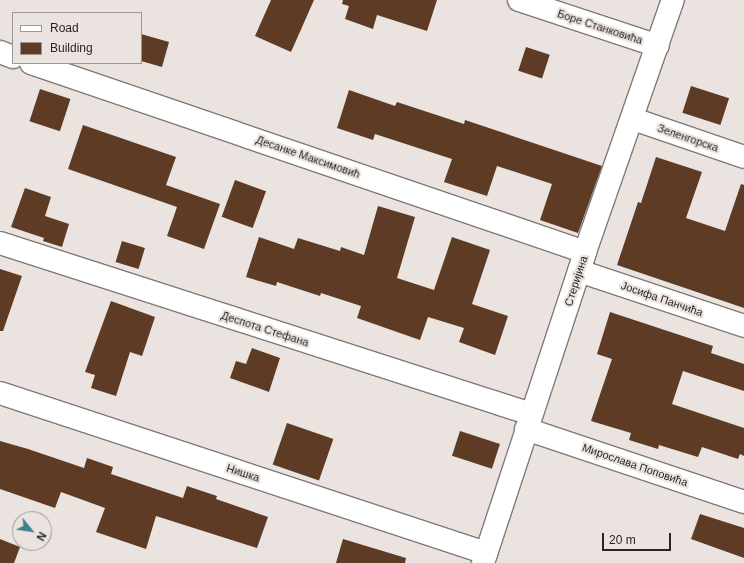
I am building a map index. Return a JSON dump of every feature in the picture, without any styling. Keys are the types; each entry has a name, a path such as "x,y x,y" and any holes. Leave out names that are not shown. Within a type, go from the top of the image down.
{"street":[{"name":"Боре Станковића","path":"519,0 658,46"},
{"name":"Стеријина","path":"485,558 528,422 582,261 674,0"},
{"path":"0,52 12,57"},
{"name":"Десанке Максимовић","path":"34,64 582,261"},
{"name":"Зеленгорска","path":"633,119 744,157"},
{"name":"Деспота Стефана","path":"0,243 528,422"},
{"name":"Јосифа Панчића","path":"582,261 744,326"},
{"name":"Нишка","path":"0,393 485,558"},
{"name":"Мирослава Поповића","path":"528,422 744,502"}],"building":[{"path":"271,0 314,0 291,52 255,36"},
{"path":"343,0 437,0 427,31 377,15 373,29 345,19 349,6 342,4"},
{"path":"142,34 169,42 162,67 142,61"},
{"path":"526,47 550,55 542,79 518,71"},
{"path":"691,86 729,98 720,125 682,113"},
{"path":"40,89 70,99 60,131 29,121"},
{"path":"349,90 395,106 397,102 464,124 465,120 602,166 578,233 540,220 552,184 497,166 487,196 444,182 452,159 375,134 373,140 337,128"},
{"path":"83,125 176,157 166,185 220,204 204,249 167,236 177,207 68,169"},
{"path":"656,157 702,172 686,218 725,231 741,184 744,185 744,308 617,265 638,202 641,203"},
{"path":"235,180 266,191 253,228 222,217"},
{"path":"25,188 51,197 45,216 69,224 62,247 43,241 44,238 11,227"},
{"path":"378,206 415,217 397,278 434,290 452,237 490,250 472,304 508,316 495,355 459,342 464,328 428,317 420,340 357,318 361,306 321,293 320,296 277,282 276,286 246,277 259,237 294,249 298,238 340,251 341,247 364,255"},
{"path":"122,241 145,248 139,269 116,262"},
{"path":"0,269 22,276 3,331 0,331"},
{"path":"111,301 155,317 142,356 130,352 116,396 91,388 95,375 85,372"},
{"path":"610,312 713,346 711,353 744,364 744,391 683,371 672,404 744,428 744,456 740,454 738,459 702,447 698,457 659,445 658,449 629,440 631,433 591,421 612,359 597,354"},
{"path":"252,348 280,358 269,392 230,378 236,361 246,364"},
{"path":"287,423 333,439 319,481 273,465"},
{"path":"460,431 500,444 492,469 452,456"},
{"path":"0,441 84,468 87,458 113,467 111,474 183,498 187,486 217,496 216,499 268,517 257,548 156,516 146,549 96,532 105,508 61,492 55,508 0,489"},
{"path":"700,514 744,528 744,558 691,539"},
{"path":"0,539 12,544 12,551 18,551 14,563 0,563"},
{"path":"343,539 406,558 405,563 336,563"}]}
